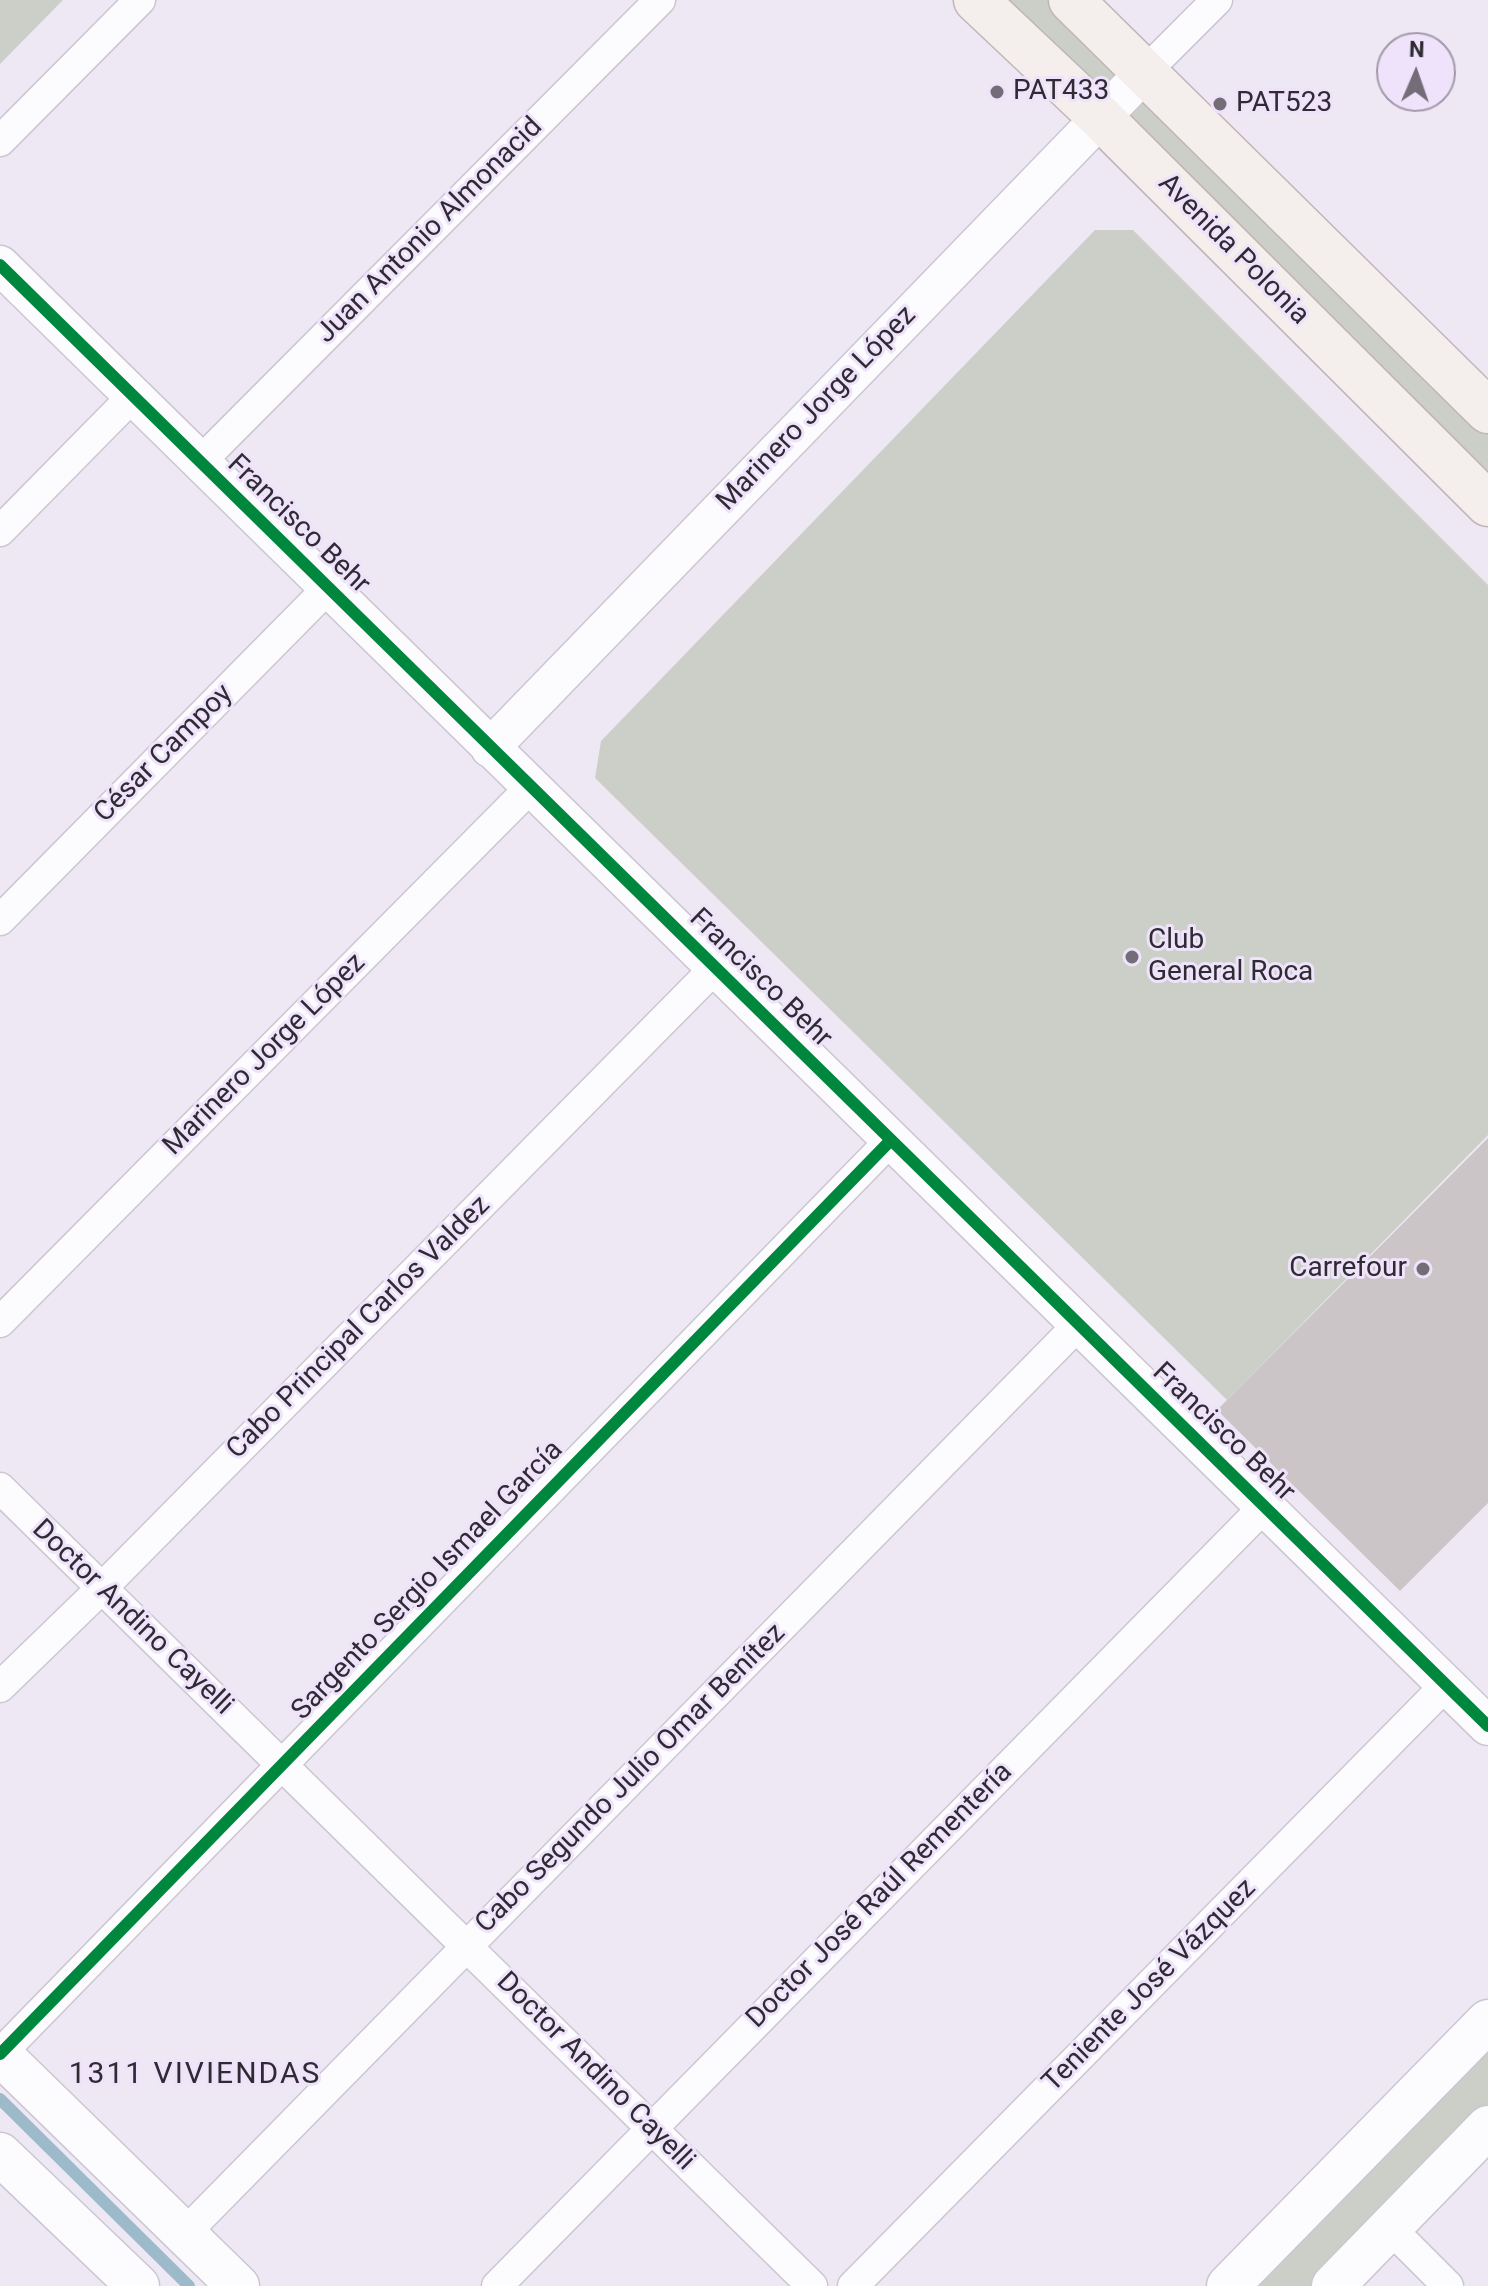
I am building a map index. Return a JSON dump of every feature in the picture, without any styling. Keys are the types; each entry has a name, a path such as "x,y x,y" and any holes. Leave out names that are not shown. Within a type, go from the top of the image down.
{"main road":[{"name":"Avenida Polonia","path":"976,0 1100,117 1488,504"},
{"path":"1071,0 1488,411"},
{"path":"1228,2286 1488,2021"},
{"path":"0,2054 238,2286"},
{"path":"1333,2286 1488,2127"},
{"path":"0,2154 135,2285"}],"street":[{"path":"0,141 140,0"},
{"name":"Juan Antonio Almonacid","path":"200,462 660,0"},
{"path":"1145,72 1217,0"},
{"name":"Marinero Jorge López","path":"490,748 1145,72"},
{"name":"Francisco Behr","path":"0,265 1488,1726"},
{"path":"0,531 133,396"},
{"name":"César Campoy","path":"0,920 328,588"},
{"name":"Marinero Jorge López","path":"0,1322 531,787"},
{"name":"Cabo Principal Carlos Valdez","path":"0,1687 102,1588 715,968"},
{"name":"Sargento Sergio Ismael García","path":"0,2054 891,1140"},
{"name":"Cabo Segundo Julio Omar Benítez","path":"185,2233 1078,1325"},
{"name":"Doctor Andino Cayelli","path":"0,1488 812,2286"},
{"name":"Doctor José Raúl Rementería","path":"497,2286 1264,1507"},
{"name":"Teniente José Vázquez","path":"853,2286 1446,1685"},
{"path":"1390,2228 1448,2286"}],"shaded area":[{"path":"0,0 63,0 0,64"},
{"path":"976,0 1071,0 1488,411 1488,504"},
{"name":"Club General Roca","path":"1095,230 1133,230 1488,585 1488,1135 1227,1400 595,778 601,741"},
{"path":"1488,2021 1488,2127 1333,2286 1228,2286"}],"building":[{"name":"Carrefour","path":"1488,1138 1488,1503 1400,1591 1217,1410"}],"waterway":[{"path":"0,2099 189,2286"}],"cycle path":[{"path":"0,265 1488,1726"},
{"path":"0,2054 891,1140"}],"place":[{"name":"PAT433","path":"997,92"},
{"name":"PAT523","path":"1220,104"},
{"name":"Club General Roca","path":"1132,957"},
{"name":"Carrefour","path":"1423,1269"}],"district":[{"name":"1311 VIVIENDAS","path":"195,2075"}]}
